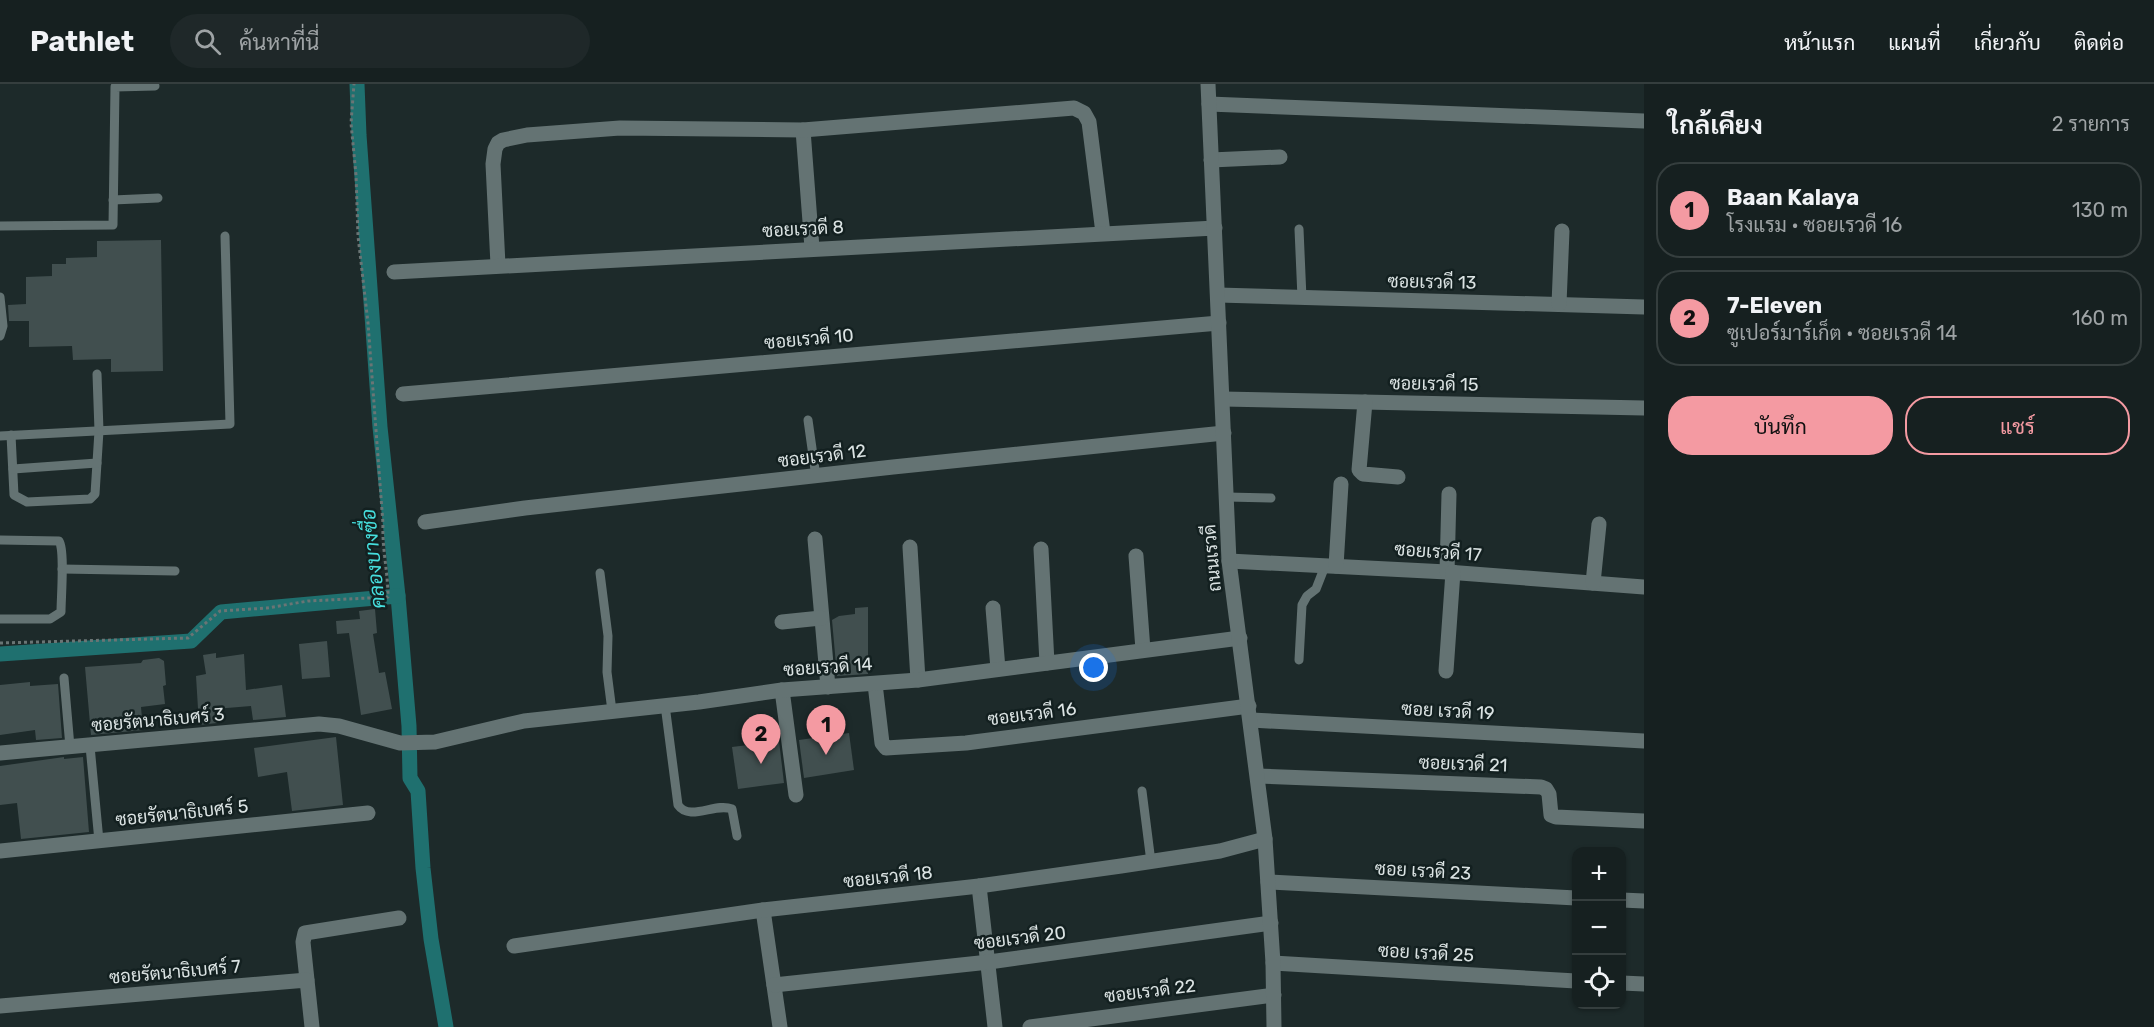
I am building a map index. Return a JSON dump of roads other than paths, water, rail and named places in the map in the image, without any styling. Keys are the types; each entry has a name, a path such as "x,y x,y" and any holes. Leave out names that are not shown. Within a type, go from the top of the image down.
{"street":[{"name":"ถนนเรวดี","path":"1208,84 1229,561 1258,776 1271,923 1274,1027"},
{"path":"1209,104 1644,121"},
{"path":"498,265 493,164 495,149 503,140 527,135 620,128 802,130 1074,108 1084,113 1089,122 1103,233"},
{"path":"802,130 812,248"},
{"path":"1211,160 1280,157"},
{"name":"ซอยเรวดี 8","path":"394,272 1215,228"},
{"path":"1559,304 1562,231"},
{"name":"ซอยเรวดี 13","path":"1218,296 1644,307"},
{"name":"ซอยเรวดี 10","path":"403,394 1219,323"},
{"name":"ซอยเรวดี 15","path":"1223,399 1644,408"},
{"path":"1365,402 1359,470 1363,474 1398,477"},
{"name":"ซอยเรวดี 12","path":"424,522 525,508 1224,433"},
{"path":"1331,566 1341,484"},
{"path":"1446,670 1450,572 1449,494"},
{"path":"1593,583 1599,524"},
{"path":"816,539 828,687"},
{"path":"910,547 918,680"},
{"path":"1041,549 1047,663"},
{"path":"1136,556 1143,650"},
{"name":"ซอยเรวดี 17","path":"1229,561 1450,572 1644,587"},
{"path":"993,608 998,669"},
{"path":"782,622 821,618"},
{"name":"ซอยเรวดี 14","path":"400,743 435,742 524,722 612,711 782,690 918,680 1240,638"},
{"name":"ซอยเรวดี 16","path":"875,684 882,743 892,748 966,743 1250,713"},
{"path":"782,690 796,795"},
{"name":"ซอย เรวดี 19","path":"1250,713 1644,741"},
{"name":"ซอยรัตนาธิเบศร์ 3","path":"0,753 319,724 339,726 400,743"},
{"name":"ซอยเรวดี 21","path":"1258,776 1541,787 1549,794 1551,815 1556,817 1644,821"},
{"name":"ซอยรัตนาธิเบศร์ 5","path":"0,851 368,813"},
{"name":"ซอยเรวดี 18","path":"514,946 763,910 979,886 1151,862 1220,851 1264,839"},
{"name":"ซอย เรวดี 23","path":"1268,882 1572,898"},
{"path":"979,886 995,1027"},
{"path":"1626,900 1644,901"},
{"path":"763,910 780,1027"},
{"path":"312,1027 303,942 305,933 399,918"},
{"name":"ซอยเรวดี 20","path":"774,985 989,962 1271,923"},
{"name":"ซอย เรวดี 25","path":"1273,963 1572,981"},
{"name":"ซอยรัตนาธิเบศร์ 7","path":"0,1006 307,980"},
{"path":"1626,983 1644,984"},
{"name":"ซอยเรวดี 22","path":"1030,1027 1274,994"}],"lane":[{"path":"0,226 113,225 114,87 156,86"},
{"path":"113,200 158,198"},
{"path":"1299,229 1302,298"},
{"path":"0,436 230,424 225,236"},
{"path":"0,297 3,326 0,336"},
{"path":"11,435 14,495 20,500 27,502 90,499 95,494 99,431 97,374"},
{"path":"808,420 816,477"},
{"path":"13,469 97,463"},
{"path":"1227,497 1270,498"},
{"path":"0,540 59,541 62,545 61,612 50,619 0,619"},
{"path":"1299,660 1302,605 1331,566"},
{"path":"62,569 175,571"},
{"path":"600,573 608,636 608,672 612,711"},
{"path":"64,678 70,747"},
{"path":"665,705 678,805 681,810 687,812 719,807 732,809 737,836"},
{"path":"90,746 99,841"},
{"path":"1142,791 1151,862"}],"waterway":[{"name":"คลองบางซื่อ","path":"357,84 380,427 398,596 409,726 410,778 418,791 431,939 446,1027"},
{"path":"0,654 191,641 221,612 398,596"}],"place":[{"name":"Baan Kalaya","path":"826,755"},
{"name":"7-Eleven","path":"761,764"}]}
